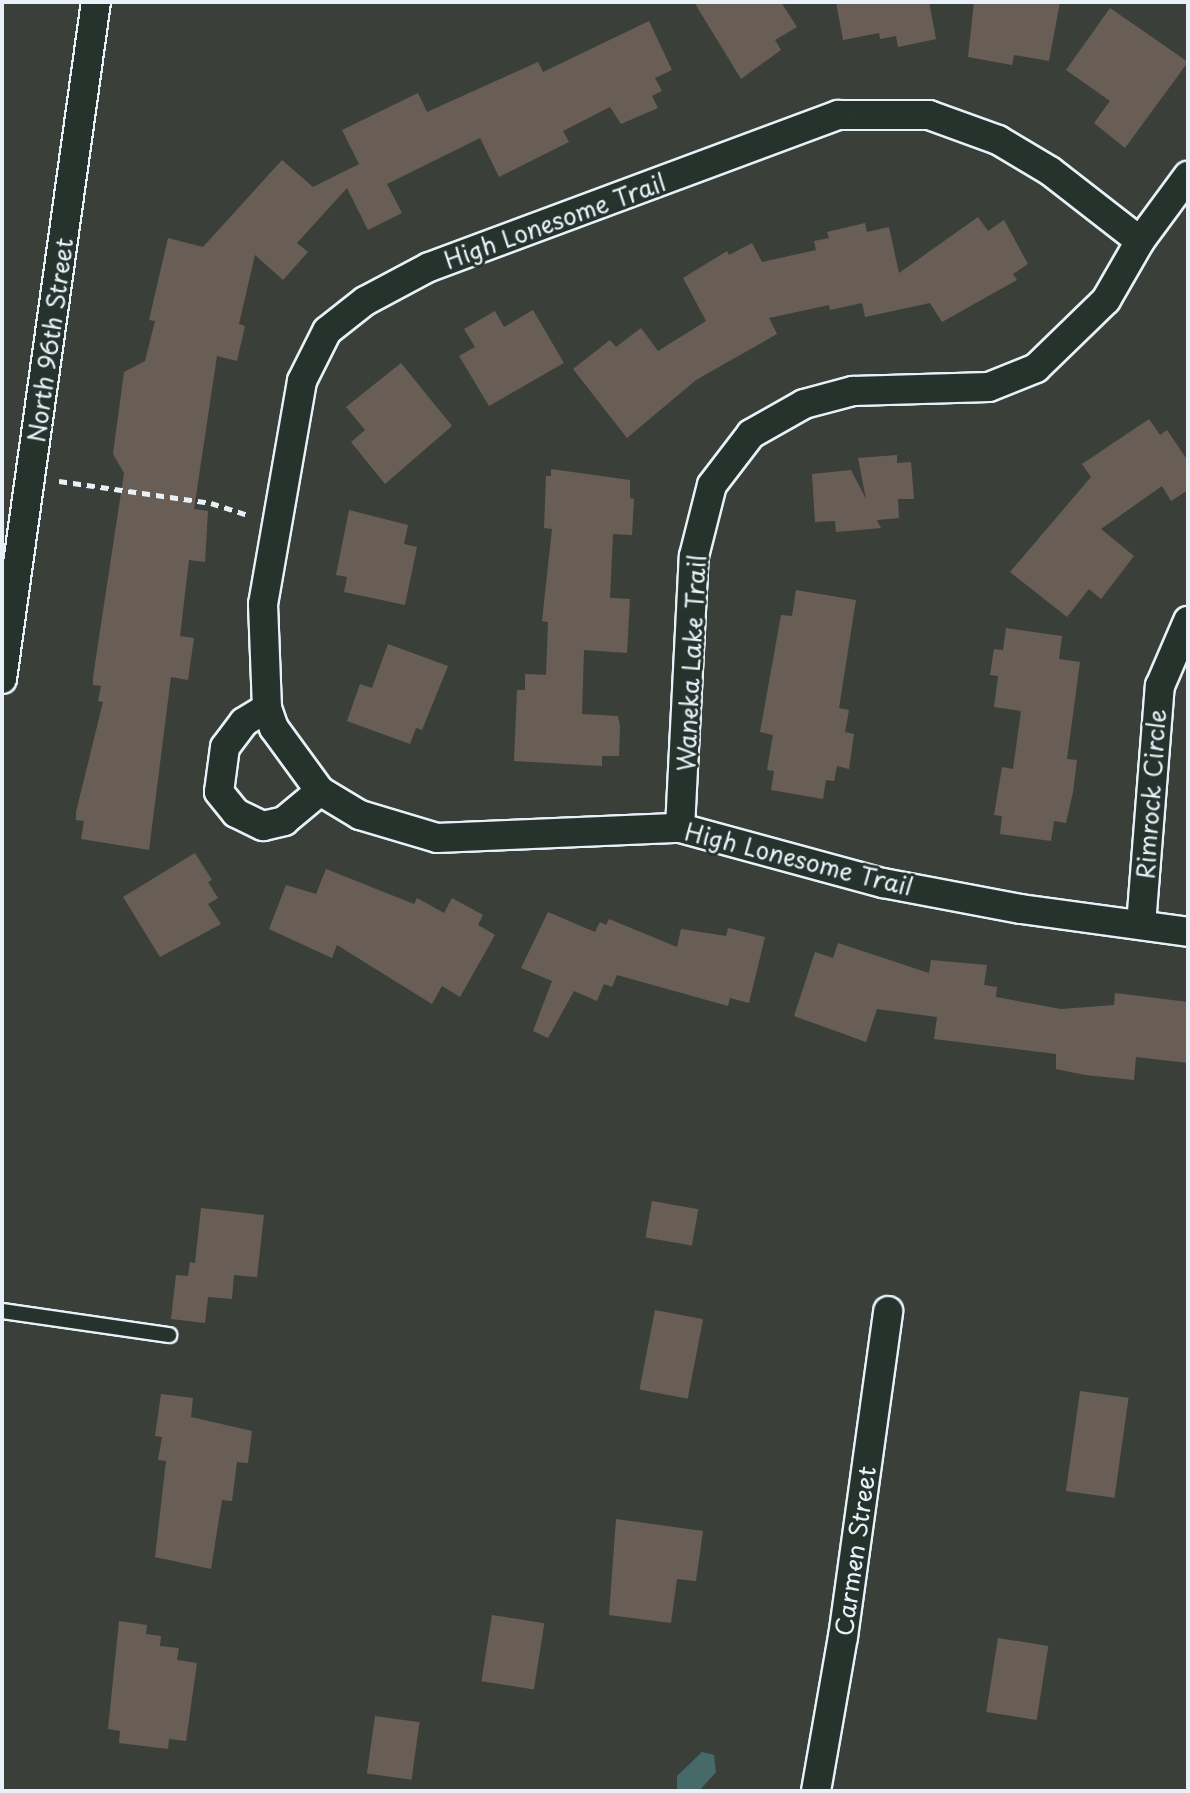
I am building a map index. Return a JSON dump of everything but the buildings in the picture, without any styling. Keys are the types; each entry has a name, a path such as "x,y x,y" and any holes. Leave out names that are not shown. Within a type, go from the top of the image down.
{"street":[{"name":"North 96th Street","path":"2,679 6,622 96,2"},
{"name":"High Lonesome Trail","path":"1140,241 1062,179 998,140 929,115 838,115 429,267 365,301 327,331 302,381 263,604 267,708 274,728 320,791 360,815 437,838 680,828 883,883 1188,932"},
{"name":"Waneka Lake Trail","path":"680,828 694,556 712,485 751,434 804,404 853,391 989,387 1036,368 1106,300 1140,241 1188,176"},
{"name":"Rimrock Circle","path":"1141,925 1160,686 1188,621"},
{"path":"267,708 244,722 225,747 219,792 236,813 263,826 284,821 320,791"},
{"name":"Carmen Street","path":"816,1791 888,1311"}],"lane":[{"path":"2,1311 169,1335"}],"path":[{"path":"46,479 211,503 250,515"}],"water":[{"path":"702,1752 714,1755 716,1772 699,1791 677,1791 677,1776"}]}
